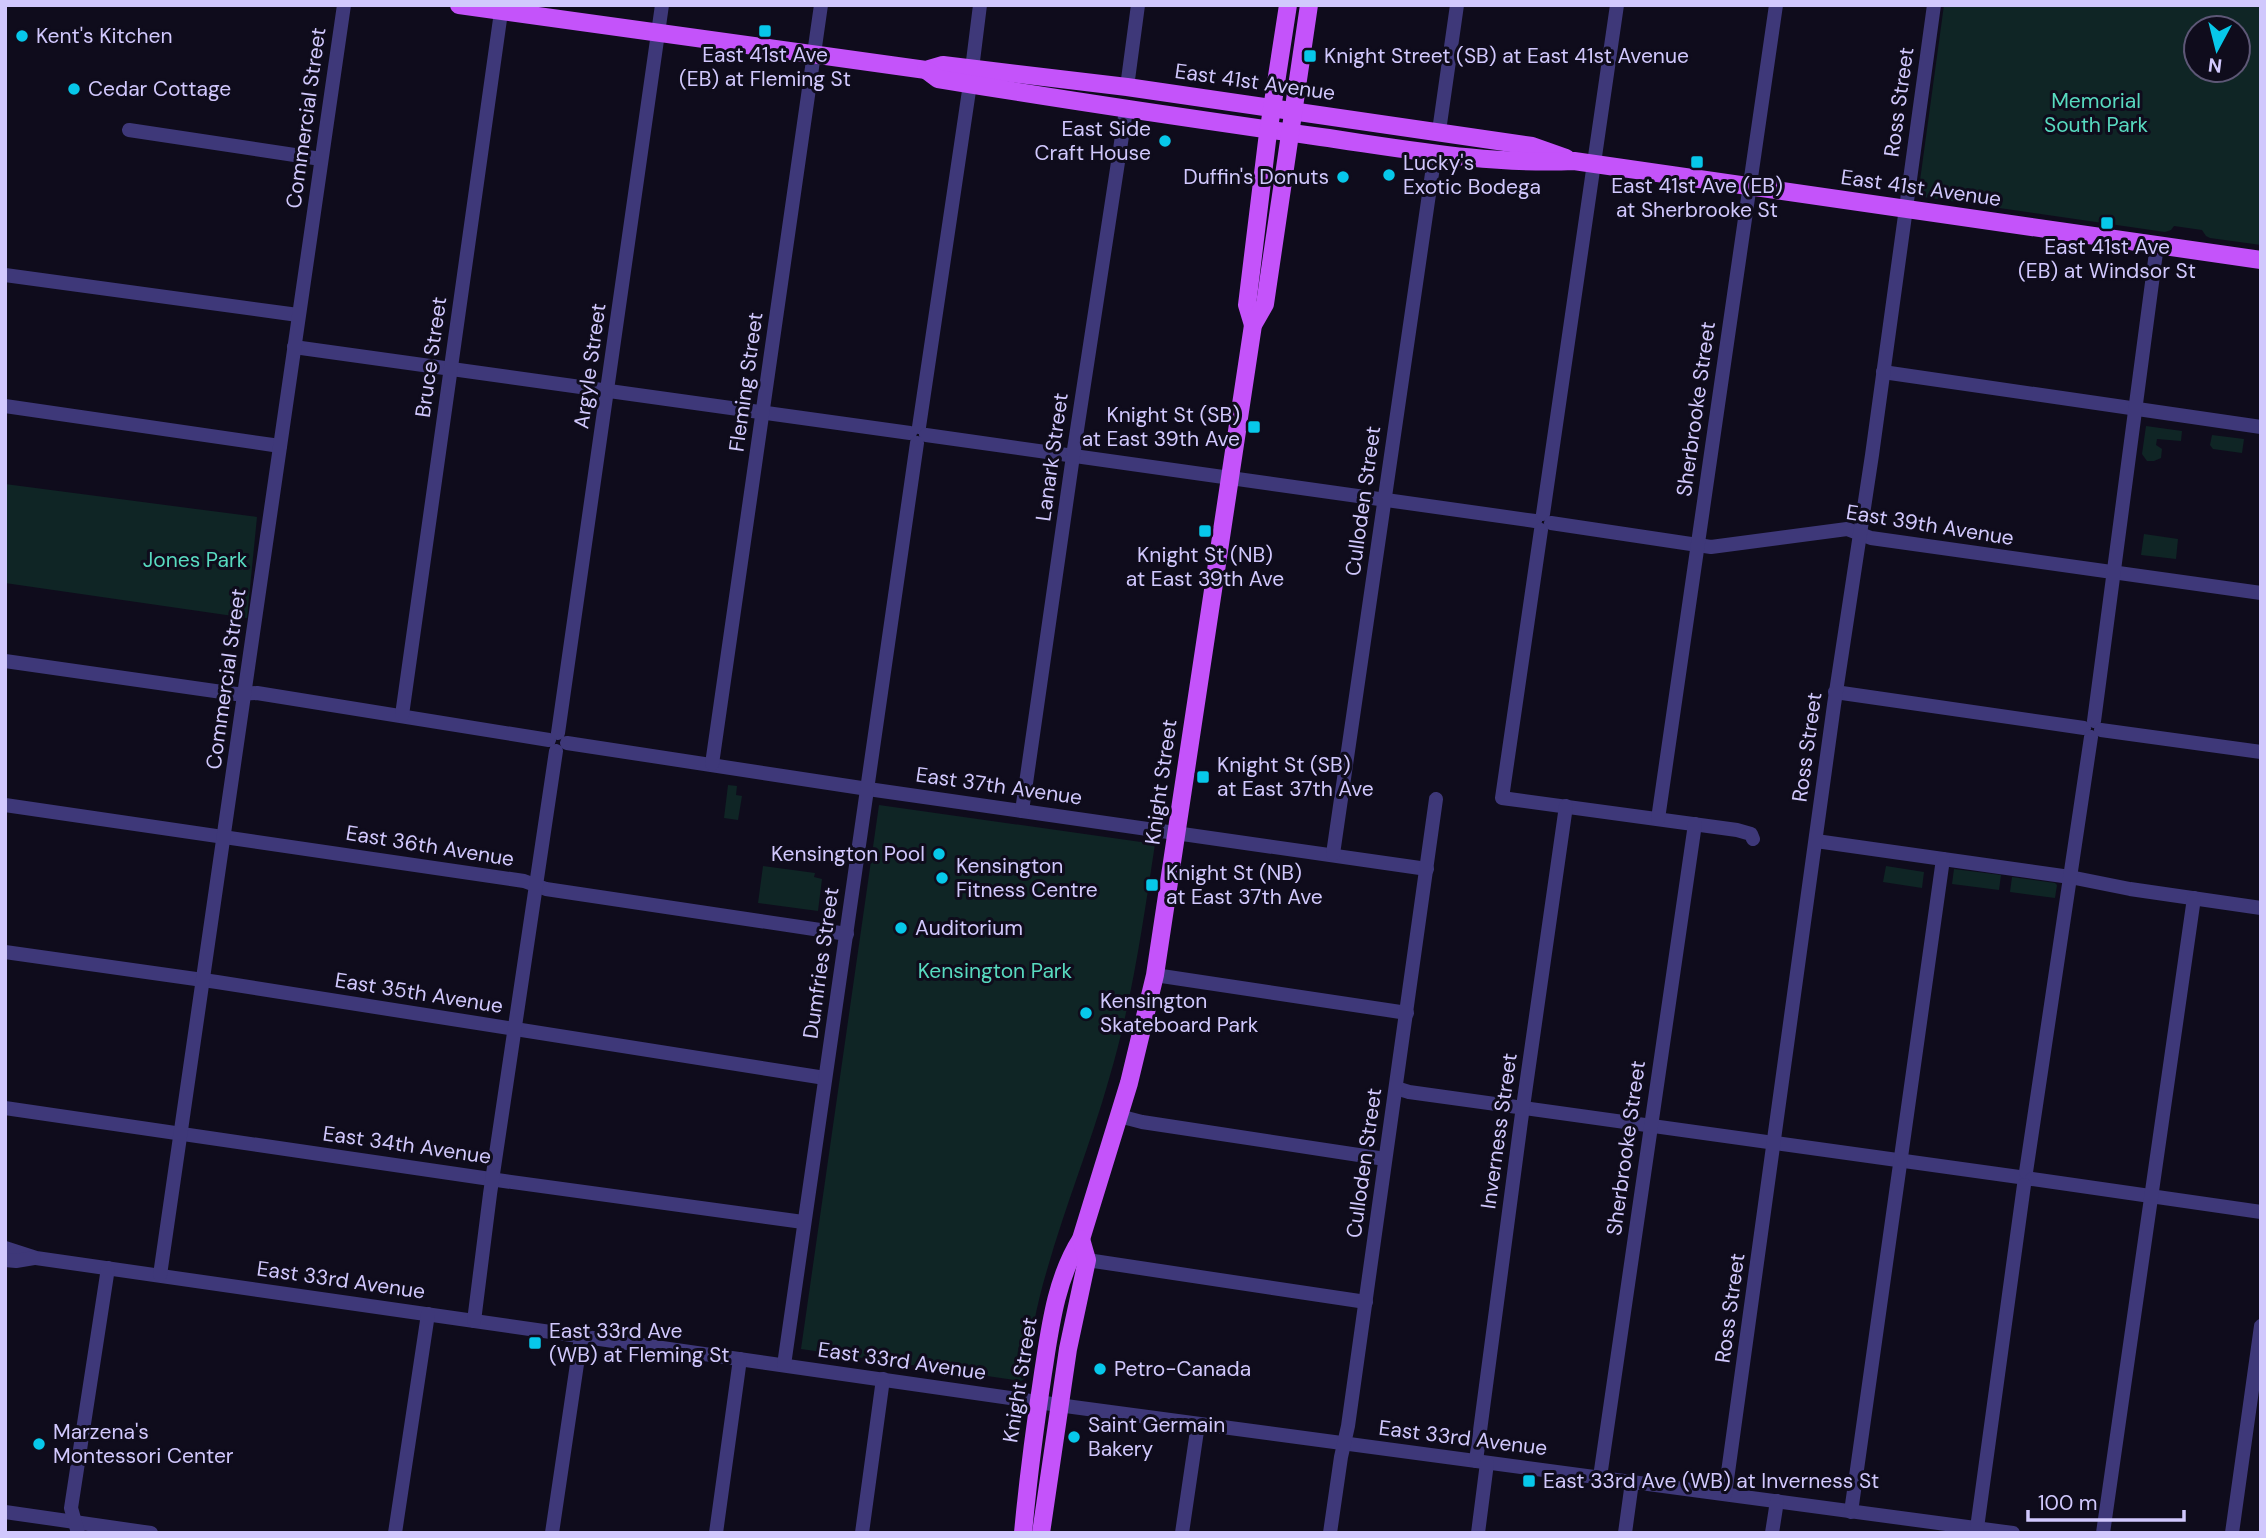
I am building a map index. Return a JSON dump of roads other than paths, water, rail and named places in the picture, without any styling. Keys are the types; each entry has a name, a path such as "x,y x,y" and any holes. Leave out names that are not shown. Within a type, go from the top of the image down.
{"main road":[{"name":"East 41st Avenue","path":"459,5 502,8 926,70 943,65 971,77 1126,110 1290,133 1530,163 1574,161"},
{"name":"Knight Street","path":"1023,1533 1038,1402 1055,1308 1070,1256 1081,1239 1119,1116 1155,975 1252,325 1247,305 1288,5"},
{"name":"Knight Street","path":"1252,325 1265,304 1309,5"},
{"name":"East 41st Avenue","path":"971,77 1127,87 1439,131 1532,146 1574,161 2261,260"},
{"name":"Knight Street","path":"1041,1533 1068,1349 1087,1260 1081,1239"}],"street":[{"name":"Commercial Street","path":"160,1275 344,5"},
{"name":"Argyle Street","path":"474,1321 662,5"},
{"name":"Fleming Street","path":"712,764 821,5"},
{"name":"Dumfries Street","path":"784,1365 980,5"},
{"path":"1127,87 1138,5"},
{"path":"1439,131 1457,5"},
{"path":"1617,5 1502,798 1737,830 1751,834 1753,839"},
{"name":"Sherbrooke Street","path":"1658,819 1776,5"},
{"name":"Ross Street","path":"1725,1494 1835,692 1934,5"},
{"name":"Bruce Street","path":"402,715 502,8"},
{"name":"Lanark Street","path":"1022,811 1126,110"},
{"path":"129,131 321,159"},
{"name":"Culloden Street","path":"1333,854 1435,153"},
{"path":"1977,1528 2025,1178 2092,729 2157,246"},
{"path":"5,275 298,316"},
{"name":"East 39th Avenue","path":"294,347 1385,499 1698,546 1711,547 1847,529 1871,538 2261,593"},
{"path":"1883,373 2261,427"},
{"path":"5,406 280,446"},
{"name":"East 37th Avenue","path":"5,661 236,694 257,693 868,789 1427,869"},
{"path":"1835,692 2261,752"},
{"name":"Culloden Street","path":"1330,1533 1366,1302 1436,799"},
{"name":"East 36th Avenue","path":"5,805 524,881 847,934"},
{"name":"Inverness Street","path":"1478,1533 1481,1462 1523,1107 1566,806"},
{"name":"Sherbrooke Street","path":"1600,1477 1695,824"},
{"path":"1816,841 2070,877 2130,889 2261,908"},
{"path":"1851,1511 1943,859"},
{"path":"2103,1533 2194,898"},
{"name":"East 35th Avenue","path":"5,952 203,980 825,1078"},
{"path":"1155,975 1407,1013"},
{"path":"1396,1088 1409,1092 2261,1212"},
{"name":"East 34th Avenue","path":"5,1108 803,1222"},
{"path":"1119,1116 1142,1122 1385,1159"},
{"name":"East 33rd Avenue","path":"5,1248 36,1258 1038,1402 1851,1511 1919,1527 1977,1528 2012,1533"},
{"name":"East 33rd Avenue","path":"5,1260 36,1258"},
{"path":"1087,1260 1366,1302"},
{"path":"77,1527 71,1508 72,1496 108,1268"},
{"path":"395,1533 428,1314"},
{"path":"2232,1533 2261,1326"},
{"path":"552,1533 581,1337"},
{"path":"716,1533 740,1359"},
{"path":"862,1533 884,1379"},
{"path":"1182,1533 1198,1424"},
{"path":"1625,1533 1632,1482"},
{"path":"1772,1533 1777,1501"},
{"path":"5,1511 77,1527 152,1533"}],"place":[{"name":"East 41st Ave (EB) at Fleming St","path":"765,31"},
{"name":"Kent's Kitchen","path":"22,36"},
{"name":"Knight Street (SB) at East 41st Avenue","path":"1310,56"},
{"name":"Cedar Cottage","path":"74,89"},
{"name":"East Side Craft House","path":"1165,141"},
{"name":"East 41st Ave (EB) at Sherbrooke St","path":"1697,162"},
{"name":"Lucky's Exotic Bodega","path":"1389,175"},
{"name":"Duffin's Donuts","path":"1343,177"},
{"name":"East 41st Ave (EB) at Windsor St","path":"2107,223"},
{"name":"Knight St (SB) at East 39th Ave","path":"1254,427"},
{"name":"Knight St (NB) at East 39th Ave","path":"1205,531"},
{"name":"Knight St (SB) at East 37th Ave","path":"1203,777"},
{"name":"Kensington Pool","path":"939,854"},
{"name":"Kensington Fitness Centre","path":"942,878"},
{"name":"Knight St (NB) at East 37th Ave","path":"1152,885"},
{"name":"Auditorium","path":"901,928"},
{"name":"Kensington Skateboard Park","path":"1086,1013"},
{"name":"East 33rd Ave (WB) at Fleming St","path":"535,1343"},
{"name":"Petro-Canada","path":"1100,1369"},
{"name":"Saint Germain Bakery","path":"1074,1437"},
{"name":"Marzena's Montessori Center","path":"39,1444"},
{"name":"East 33rd Ave (WB) at Inverness St","path":"1529,1481"}],"park label":[{"name":"Memorial South Park","path":"2096,113"},
{"name":"Jones Park","path":"195,560"},
{"name":"Kensington Park","path":"995,971"}]}
